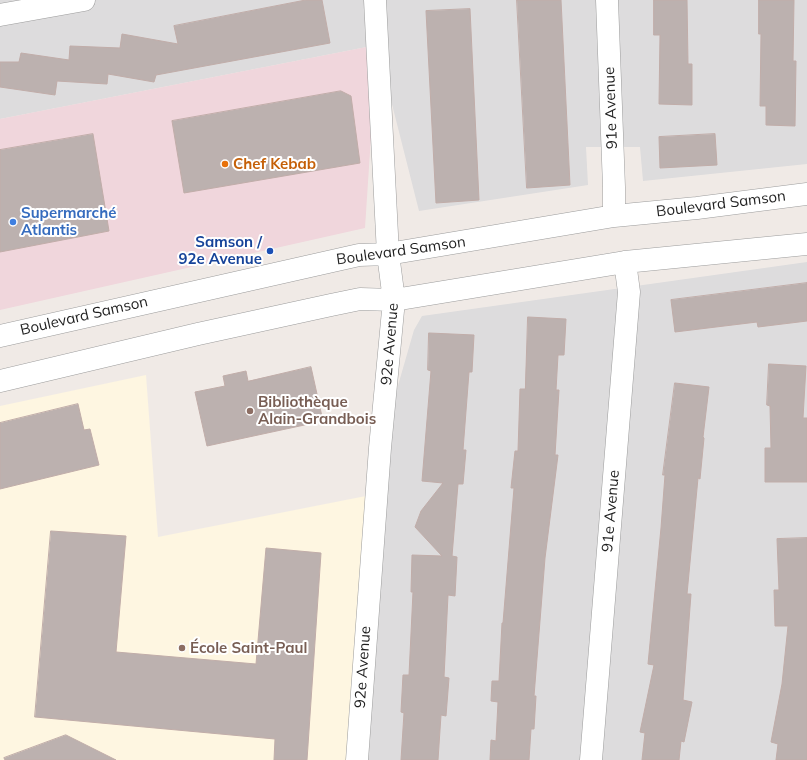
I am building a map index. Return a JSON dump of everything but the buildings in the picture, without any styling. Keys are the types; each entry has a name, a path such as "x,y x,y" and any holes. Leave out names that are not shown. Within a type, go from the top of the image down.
{"street":[{"path":"0,15 84,0"},
{"name":"92e Avenue","path":"356,760 380,448 394,300 388,254 375,0"},
{"name":"91e Avenue","path":"607,0 614,216"},
{"name":"Boulevard Samson","path":"0,336 359,255 388,254 614,216 697,208 807,194"},
{"path":"0,381 198,334 360,299 394,300 625,262 807,244"},
{"name":"91e Avenue","path":"591,760 629,292 625,262"}],"shaded area":[{"path":"0,0 807,0 807,164 643,181 640,147 586,147 588,185 419,211 377,45 0,119"},
{"path":"377,45 365,228 0,310 0,119"},
{"path":"807,262 807,760 357,760 380,448 414,330 422,316"},
{"name":"École Saint-Paul","path":"146,375 158,537 376,494 357,760 0,760 0,406"}],"place":[{"name":"Chef Kebab","path":"225,164"},
{"name":"Supermarché Atlantis","path":"13,222"},
{"name":"Samson / 92e Avenue","path":"270,251"},
{"name":"Bibliothèque Alain-Grandbois","path":"250,411"},
{"name":"École Saint-Paul","path":"182,648"}]}
